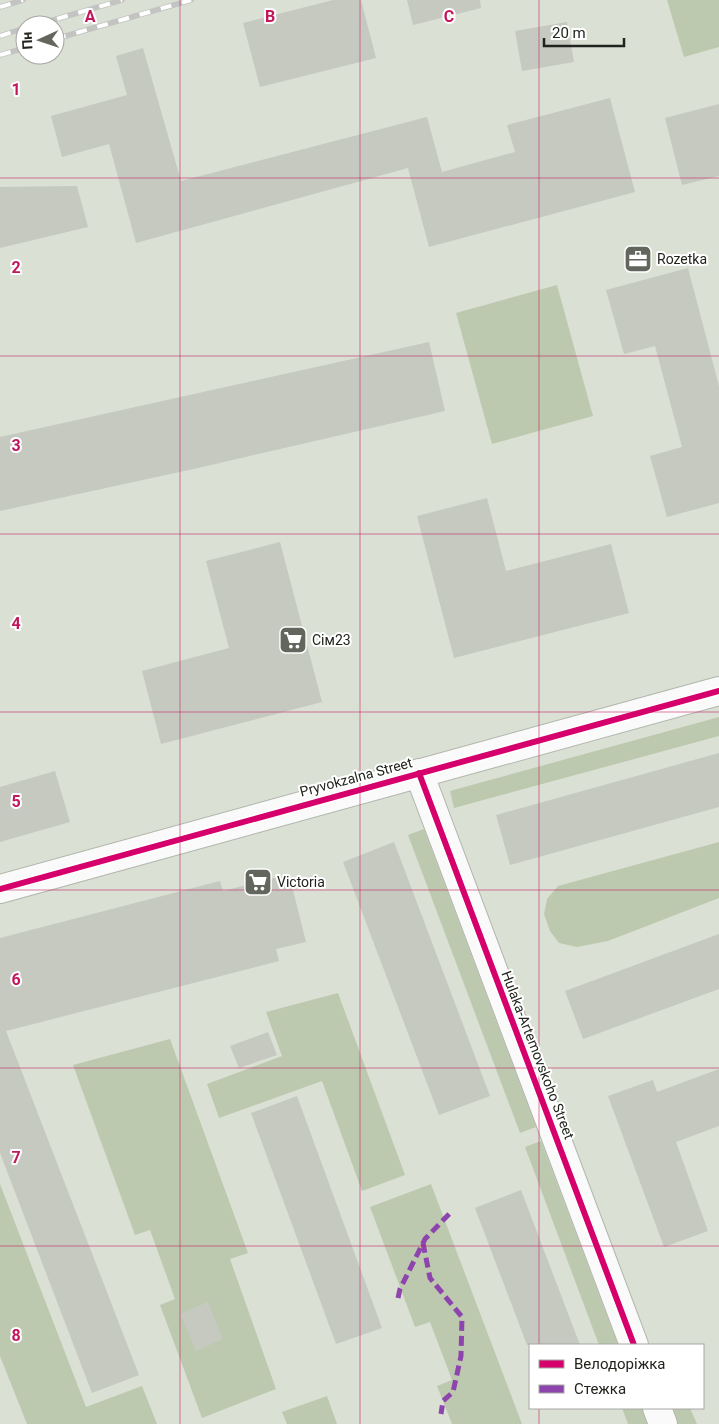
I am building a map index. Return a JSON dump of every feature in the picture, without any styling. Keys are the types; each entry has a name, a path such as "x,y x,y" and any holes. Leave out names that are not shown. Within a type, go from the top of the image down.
{"street":[{"name":"Pryvokzalna Street","path":"0,889 719,691"},
{"name":"Hulaka-Artemovskoho Street","path":"419,773 634,1344"},
{"path":"657,1409 663,1424"}],"green space":[{"path":"667,0 719,0 719,47 684,57"},
{"path":"557,285 593,416 492,444 456,313"},
{"path":"719,717 719,736 454,808 450,791"},
{"path":"424,829 536,1127 520,1133 408,835"},
{"path":"719,842 719,898 608,941 577,947 559,943 550,931 544,914 547,899 558,886"},
{"path":"338,993 405,1175 362,1191 322,1081 219,1118 207,1084 282,1056 266,1012"},
{"path":"170,1039 248,1253 230,1259 276,1389 202,1418 160,1305 175,1299 150,1230 135,1235 73,1065"},
{"path":"541,1141 618,1344 599,1344 525,1147"},
{"path":"0,1184 86,1407 142,1386 157,1424 27,1424 0,1356"},
{"path":"431,1184 522,1424 452,1424 437,1386 452,1380 430,1322 415,1327 370,1207"},
{"path":"327,1396 337,1424 287,1424 282,1412"},
{"path":"622,1409 642,1409 648,1424 628,1424"},
{"path":"672,1409 690,1409 697,1424 678,1424"}],"building":[{"path":"333,0 361,0 376,58 260,87 243,23"},
{"path":"407,0 480,0 481,8 413,25"},
{"path":"567,22 574,62 522,71 515,31"},
{"path":"143,48 181,181 427,117 442,172 515,152 507,125 610,98 635,192 429,247 408,168 136,243 109,144 62,157 51,116 127,95 116,56"},
{"path":"719,104 719,176 682,185 665,118"},
{"path":"77,186 88,227 0,248 0,187"},
{"path":"688,268 719,386 719,503 667,517 650,456 682,447 655,346 624,354 606,290"},
{"path":"429,342 445,411 0,511 0,437"},
{"path":"487,498 506,571 611,544 629,613 454,658 417,516"},
{"path":"280,542 322,702 161,744 142,671 229,648 206,561"},
{"path":"719,753 719,807 510,865 496,815"},
{"path":"55,771 70,822 0,842 0,787"},
{"path":"394,842 490,1096 439,1115 343,862"},
{"path":"289,874 306,942 276,949 279,961 6,1031 139,1375 92,1393 0,1153 0,938 220,881 223,891"},
{"path":"719,934 719,989 583,1039 565,991"},
{"path":"268,1032 277,1055 239,1068 230,1046"},
{"path":"719,1069 719,1126 676,1142 708,1231 664,1247 608,1096 653,1080 657,1092"},
{"path":"297,1096 382,1328 336,1344 251,1113"},
{"path":"521,1190 580,1344 527,1345 475,1208"},
{"path":"208,1302 223,1339 196,1351 180,1314"}],"railway":[{"path":"0,7 23,0"},
{"path":"65,17 122,0"},
{"path":"65,36 191,0"},
{"path":"0,36 15,31"},
{"path":"0,55 15,51"}],"marked path":[{"path":"398,1298 400,1289 425,1239 452,1211"},
{"path":"423,1243 430,1278 462,1317 461,1356 453,1392 443,1401 441,1414"}],"cycle path":[{"path":"0,889 719,691"},
{"path":"419,773 634,1344"}],"place":[{"name":"Rozetka","path":"638,259"},
{"name":"Сім23","path":"293,640"},
{"name":"Victoria","path":"258,882"}]}
